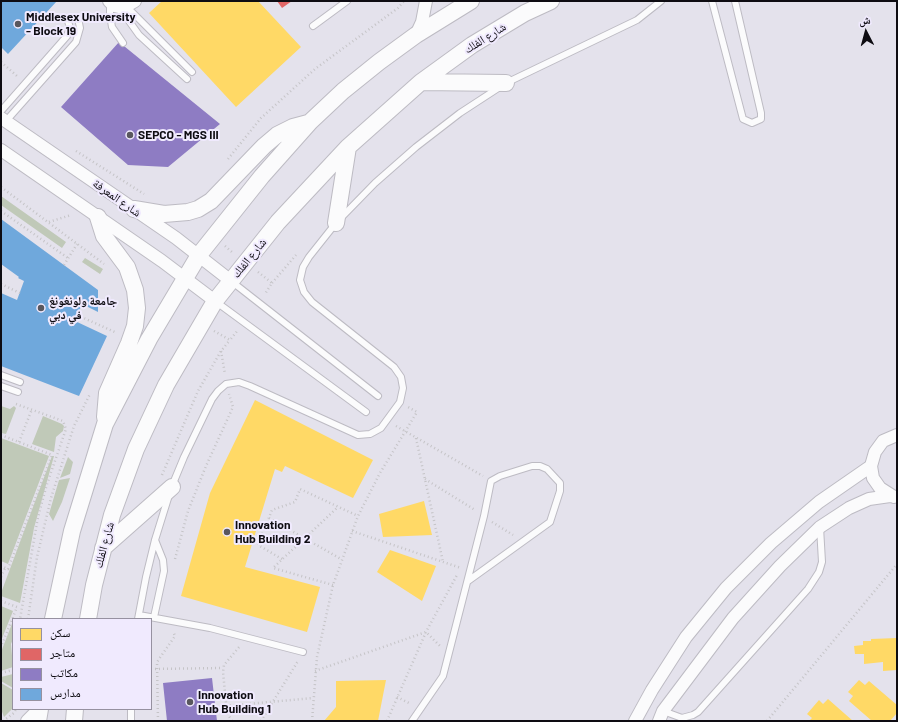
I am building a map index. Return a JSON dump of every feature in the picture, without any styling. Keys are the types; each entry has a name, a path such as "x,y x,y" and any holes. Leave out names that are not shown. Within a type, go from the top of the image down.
{"street":[{"path":"416,35 422,22 426,1"},
{"path":"53,618 72,531 105,424 149,339 199,255 262,176 310,122 349,86 416,35 471,1"},
{"name":"شارع الفلك","path":"88,618 103,548 124,481 151,416 177,367 216,301 230,281 283,217 348,147 421,82 472,45 525,13 551,1"},
{"path":"421,82 506,83"},
{"name":"شارع المعرفة","path":"3,116 199,255 230,281"},
{"path":"134,209 164,214 188,212 198,209 211,201 264,146 277,135 293,127 310,122"},
{"path":"336,223 348,147"},
{"path":"1,150 93,213 216,301"},
{"path":"93,213 104,236 127,266 135,290 137,308 135,326 107,393 105,424"},
{"path":"894,496 880,488 874,478 871,466 875,452 883,441 897,435"},
{"path":"635,721 652,690 686,637 726,588 771,543 813,507 871,466"},
{"path":"103,548 172,487"},
{"path":"661,716 733,618 780,566 820,527 849,508 869,499 894,496"},
{"path":"27,721 38,710"},
{"path":"38,721 39,710"},
{"path":"74,721 75,710"}],"lane":[{"path":"313,26 347,1"},
{"path":"303,652 249,637 171,620 154,617 139,617 155,540 172,487 186,451 212,399 218,390 226,384 238,382 250,386 358,436 370,434 381,428 400,402 403,388 401,377 394,366 312,302 304,292 300,280 303,267 336,223 375,183 416,146 460,113 506,83 637,20 661,1"},
{"path":"712,1 743,119 752,123 761,120 761,113 734,1"},
{"path":"120,4 110,15 112,27 123,43"},
{"path":"120,4 192,72"},
{"path":"120,4 139,35 187,79"},
{"path":"3,116 76,42 80,28 78,18"},
{"path":"3,116 26,83 67,36 70,28 68,21"},
{"path":"230,281 378,396"},
{"path":"216,301 366,412"},
{"path":"1,375 20,382"},
{"path":"1,386 18,392"},
{"path":"412,721 443,676 468,581 491,481 500,476 532,466 540,466 556,477 560,483 560,491 550,522 468,581"},
{"path":"661,716 682,718 693,716 698,712 808,589 817,577 822,562 820,527"},
{"path":"154,617 164,572 163,560 155,540"},
{"path":"131,710 131,721"}],"path":[{"path":"227,160 261,118 315,69 398,8 404,1"},
{"path":"1,62 26,83"},
{"path":"73,149 145,194"},
{"path":"1,186 107,267"},
{"path":"1,211 68,258"},
{"path":"48,222 93,213"},
{"path":"64,265 77,244"},
{"path":"1,284 20,293"},
{"path":"77,315 113,331"},
{"path":"118,338 120,334"},
{"path":"174,564 188,511 206,466 233,407 226,384 221,351"},
{"path":"28,618 36,557 51,498 74,426 92,391"},
{"path":"13,402 63,422 66,429 51,471 38,517 26,576 20,618"},
{"path":"312,721 315,671 324,621 341,559 358,516 380,473 417,412 400,402"},
{"path":"19,442 32,409"},
{"path":"387,420 491,481"},
{"path":"1,435 52,455 8,569 5,568 1,577"},
{"path":"416,438 443,562"},
{"path":"282,559 258,545 272,510 294,502 300,489 358,516"},
{"path":"333,585 273,568 338,507"},
{"path":"269,518 341,559"},
{"path":"352,531 470,571"},
{"path":"767,721 897,564"},
{"path":"1,566 5,568"},
{"path":"386,721 426,632 460,568"},
{"path":"1,601 16,607 1,647"},
{"path":"158,721 157,662 175,636 171,620"},
{"path":"315,671 426,632"},
{"path":"426,632 449,656"},
{"path":"232,721 227,713 223,668 249,637"},
{"path":"261,721 303,652"},
{"path":"152,669 223,668"},
{"path":"1,673 12,670"},
{"path":"397,697 420,709"},
{"path":"226,706 313,698"},
{"path":"3,721 14,713 16,710"}],"green space":[{"path":"1,196 66,242 62,248 1,205"},
{"path":"85,258 103,269 100,274 82,262"},
{"path":"1,406 10,409 14,406 16,408 6,434 1,433"},
{"path":"43,416 64,426 63,431 56,437 54,452 32,444"},
{"path":"1,438 49,456 8,564 1,561"},
{"path":"52,456 54,456 34,528 20,603 1,596 1,593"},
{"path":"68,457 73,462 70,474 60,478"},
{"path":"70,478 62,502 53,521 49,514 59,480"},
{"path":"1,606 13,611 1,641"},
{"path":"12,624 12,667 1,671 1,652"},
{"path":"12,674 12,687 1,681 1,677"},
{"path":"1,683 12,689 12,709 4,717 1,709"}],"building: سكن":[{"path":"162,1 258,1 301,47 236,107 149,13"},
{"name":"Innovation Hub Building 2","path":"255,400 373,460 353,498 285,466 282,472 275,469 245,567 320,587 307,632 181,596 210,493"},
{"path":"424,501 432,535 383,537 379,514"},
{"path":"390,550 436,566 422,601 377,572"},
{"path":"897,638 897,670 883,671 883,662 864,664 864,654 855,654 854,646 863,645 863,641 871,641 871,639"},
{"path":"386,680 378,721 324,721 336,707 336,681"},
{"path":"859,680 865,685 869,681 897,705 897,713 890,721 872,721 849,701 853,696 848,692"},
{"path":"828,699 853,721 809,721 812,718 807,714 819,700 823,704"}],"building: متاجر":[{"path":"277,1 292,1 282,8"}],"building: مكاتب":[{"path":"119,42 220,124 168,167 128,165 61,107"},
{"name":"Innovation Hub Building 1","path":"212,678 217,721 167,721 163,683"}],"building: مدارس":[{"name":"Middlesex University - Block 19","path":"1,1 57,1 8,54 1,47"},
{"name":"جامعة ولونغونغ في دبي","path":"1,219 98,290 98,312 82,304 75,321 107,336 79,396 1,366 1,293 17,300 24,281 1,264"}],"place":[{"name":"Middlesex University - Block 19","path":"18,24"},
{"name":"SEPCO - MGS III","path":"130,135"},
{"name":"جامعة ولونغونغ في دبي","path":"41,308"},
{"name":"Innovation Hub Building 2","path":"227,532"},
{"name":"Innovation Hub Building 1","path":"190,702"}]}
